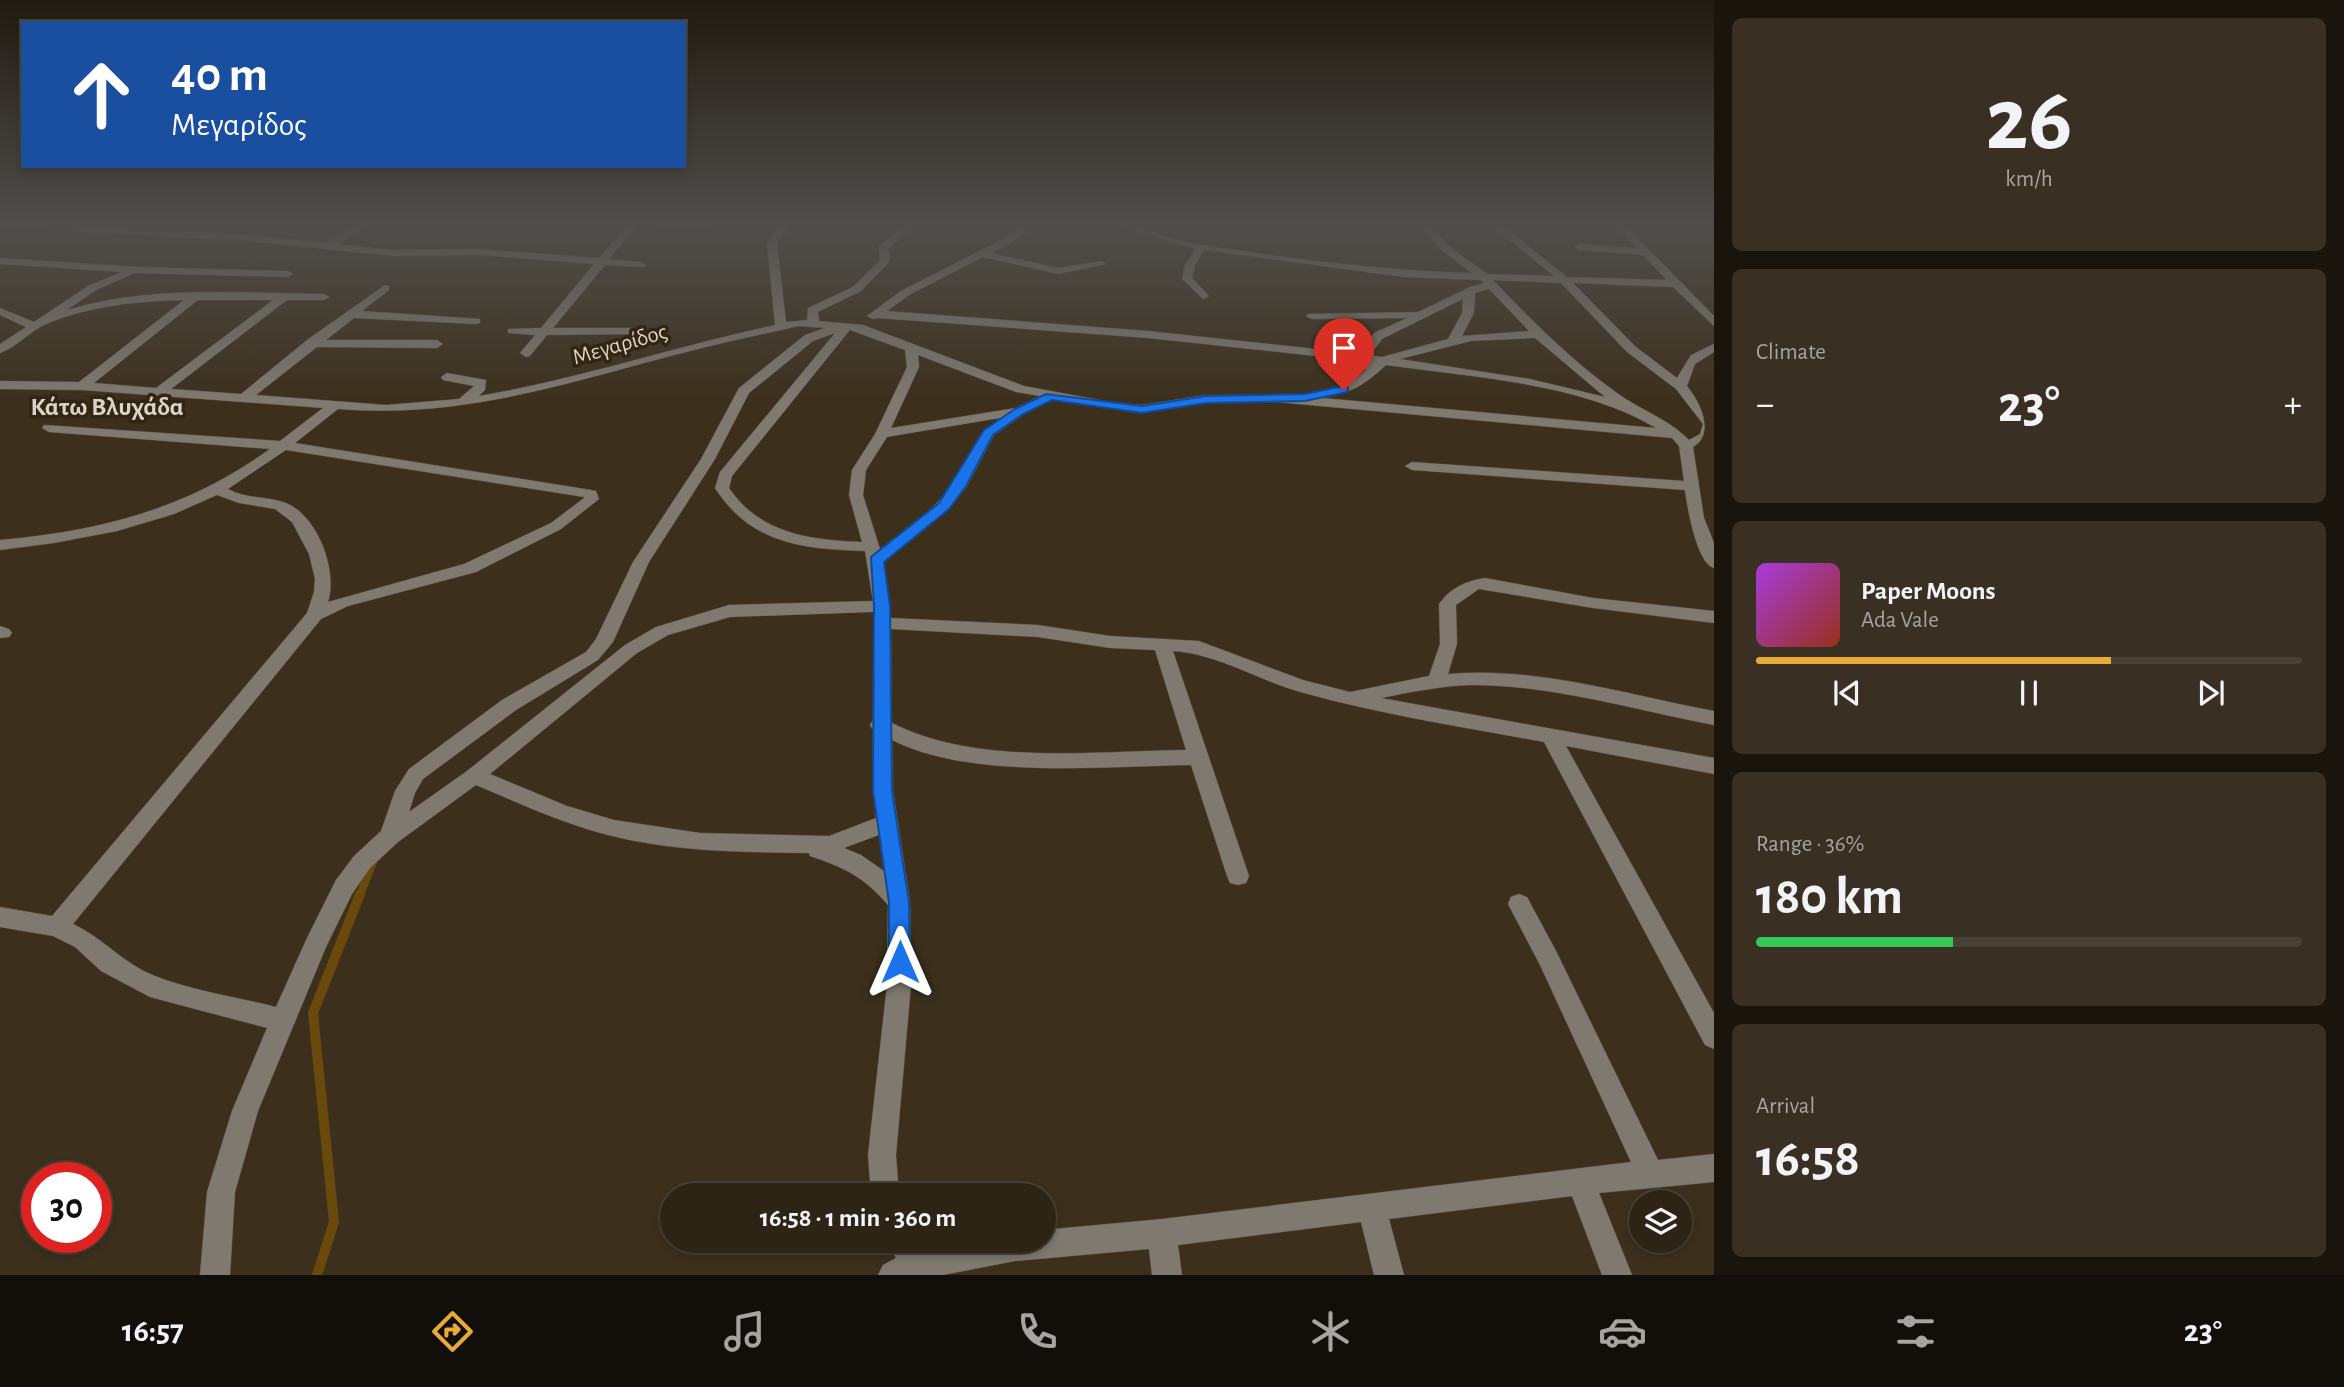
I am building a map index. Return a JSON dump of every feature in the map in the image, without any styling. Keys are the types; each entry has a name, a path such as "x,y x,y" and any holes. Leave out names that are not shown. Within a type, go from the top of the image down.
{"street":[{"path":"0,349 92,288 109,282"},
{"path":"526,354 586,282"},
{"path":"776,282 781,326"},
{"path":"813,323 812,310 857,289 864,282"},
{"path":"390,836 405,791 416,774 509,705 592,656 598,649 641,562 708,459 744,391 809,338 853,326 928,282"},
{"path":"1189,282 1203,296"},
{"path":"1369,371 1367,357 1371,342 1378,336 1469,293 1486,282"},
{"path":"1487,282 1538,334 1584,374 1676,434 1686,445 1696,518 1712,555"},
{"path":"1565,282 1622,343 1652,368 1681,386 1703,413 1712,427 1709,435 1703,440 1686,445"},
{"path":"1630,282 1679,284"},
{"path":"1677,282 1714,323"},
{"path":"244,398 384,288"},
{"path":"1445,369 1446,349 1455,341 1468,313 1469,293"},
{"path":"82,386 196,296"},
{"path":"0,311 37,325 113,303 196,296 324,297"},
{"path":"159,392 285,298"},
{"path":"1482,336 1496,330 1517,313"},
{"path":"349,314 476,321"},
{"path":"876,314 1367,357 1560,389 1638,411"},
{"path":"1312,316 1426,314"},
{"name":"Μεγαρίδος","path":"0,385 82,386 386,410 463,403 560,384 694,346 781,326 813,323 853,326 1051,397 1142,409 1206,399 1276,398"},
{"path":"853,326 725,475 722,488 742,516 763,529 800,540 874,554 944,506 960,486 988,433 1019,411 1051,397"},
{"path":"512,331 632,332"},
{"path":"1276,398 1344,390 1359,383 1384,360 1455,341 1482,336 1538,334"},
{"path":"311,344 438,344"},
{"path":"884,1183 882,1155 899,985 899,902 883,791 880,725 882,614 874,554 856,495 856,484 859,470 882,434 913,367 911,348"},
{"path":"1681,386 1686,366 1698,354 1714,348"},
{"path":"447,377 481,383 479,390 463,403"},
{"path":"1276,398 1676,434"},
{"path":"0,545 68,538 127,523 217,489 285,446 336,404"},
{"path":"882,434 1019,411"},
{"path":"48,428 285,446 587,492 592,499 556,526 471,568 342,602 315,615"},
{"path":"1412,466 1690,486"},
{"path":"57,927 315,615 323,586 304,524 294,513 282,506 243,499 217,489"},
{"path":"1435,682 1447,660 1451,640 1447,604 1461,590 1474,585 1485,583 1593,603 1714,618"},
{"path":"215,1275 217,1215 228,1162 245,1111 315,945 344,887 362,862 390,836 474,776 631,649 662,631 699,617 729,611 882,614 1038,631 1110,642 1199,647 1298,685 1346,698 1714,766"},
{"path":"1160,643 1238,876"},
{"path":"1346,698 1435,682 1473,679 1540,685 1714,718"},
{"path":"880,725 913,742 970,755 1199,757"},
{"path":"1551,736 1714,1037"},
{"path":"474,776 562,813 614,828 700,842 801,847 837,853 859,863 899,902"},
{"path":"801,847 830,845 886,824"},
{"path":"1518,904 1548,958 1650,1173"},
{"path":"0,917 57,927 83,940 110,962 150,986 284,1021"},
{"path":"910,1263 1015,1248 1162,1233 1580,1181 1714,1168"},
{"path":"1580,1181 1617,1275"},
{"path":"1371,1206 1389,1275"},
{"path":"1162,1233 1167,1275"}],"waterway":[{"path":"360,895 375,857"},
{"path":"317,1275 334,1222 313,1013 360,894"}],"district":[{"name":"Κάτω Βλυχάδα","path":"107,407"}],"route":[{"path":"900,962 899,902 883,791 880,725 883,672 882,606 876,561 944,506 960,486 988,433 1019,411 1032,408 1051,397 1142,409 1206,399 1305,397 1344,390"}]}
